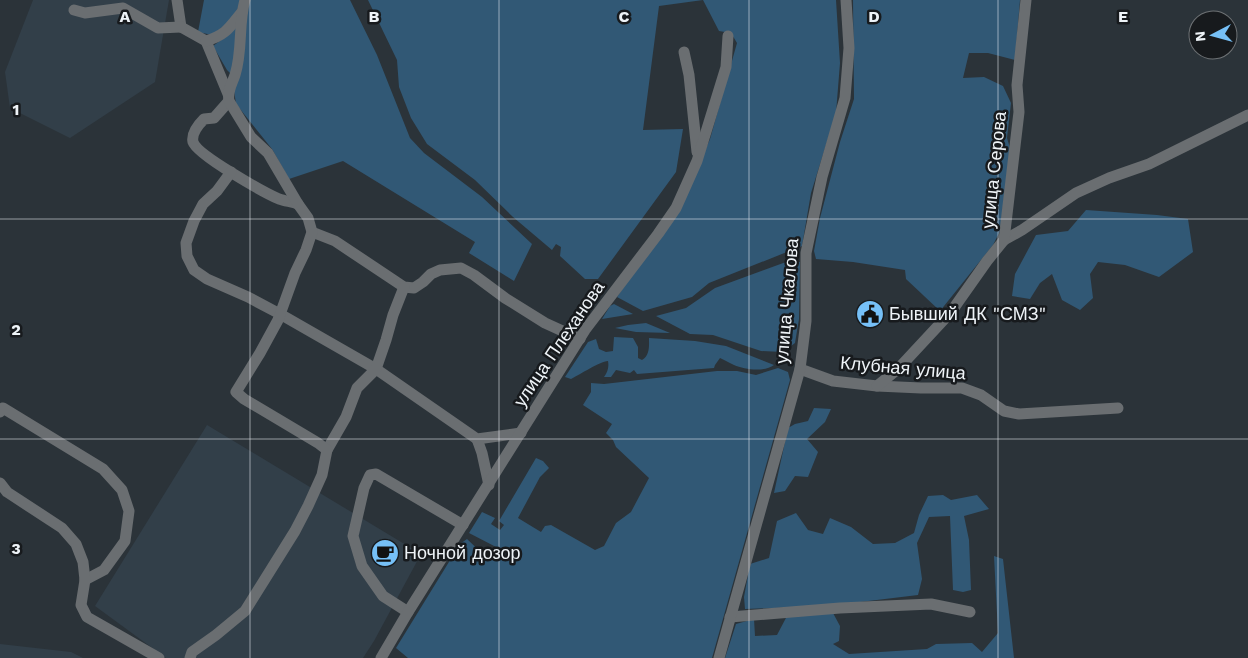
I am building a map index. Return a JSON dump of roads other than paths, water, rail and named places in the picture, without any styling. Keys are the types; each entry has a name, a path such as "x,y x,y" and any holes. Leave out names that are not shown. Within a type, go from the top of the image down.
{"street":[{"path":"177,0 181,27"},
{"path":"245,0 242,12 241,46 236,73 228,98 214,118 204,119 194,130 192,140 195,147 252,186 280,199 298,204"},
{"name":"улица Чкалова","path":"719,658 800,369 806,321 806,254 822,177 845,98 849,48 846,0"},
{"name":"улица Серова","path":"877,386 898,369 951,312 1004,240 1019,112 1017,85 1026,0"},
{"path":"74,10 85,13 123,8 158,28 181,27 206,41 228,98 251,137 268,153 308,218 312,232 280,314 260,353 236,392 244,399 318,442 327,450"},
{"path":"206,41 218,38 228,30 242,12"},
{"name":"улица Плеханова","path":"381,658 580,339 676,208 697,162 726,67 728,36"},
{"path":"684,52 690,75 697,162"},
{"path":"1004,240 1076,193 1108,178 1149,164 1248,115"},
{"path":"231,172 217,191 203,204 194,221 186,243 187,256 194,270 280,314 376,370 477,439 482,453 488,485"},
{"path":"312,232 335,241 404,287 414,288 431,274 440,270 460,268 474,275 544,323 580,339"},
{"path":"190,658 192,652 245,611 295,531 322,475 327,450 346,417 357,388 376,370 404,287"},
{"name":"Клубная улица","path":"800,369 833,380 877,386 962,388 981,395 1004,411 1019,414 1118,408"},
{"path":"0,412 3,408 103,469 122,490 129,511 125,541 104,570 85,580"},
{"path":"477,439 521,433"},
{"path":"408,612 382,596 362,566 353,536 364,488 370,474 376,474 463,524"},
{"path":"2,488 62,528 76,544 83,562 85,580 82,605 87,617 159,658"},
{"path":"730,617 840,608 931,604 970,612"}],"place":[{"name":"Бывший ДК \"СМЗ\"","path":"870,314"},
{"name":"Ночной дозор","path":"385,553"}]}
